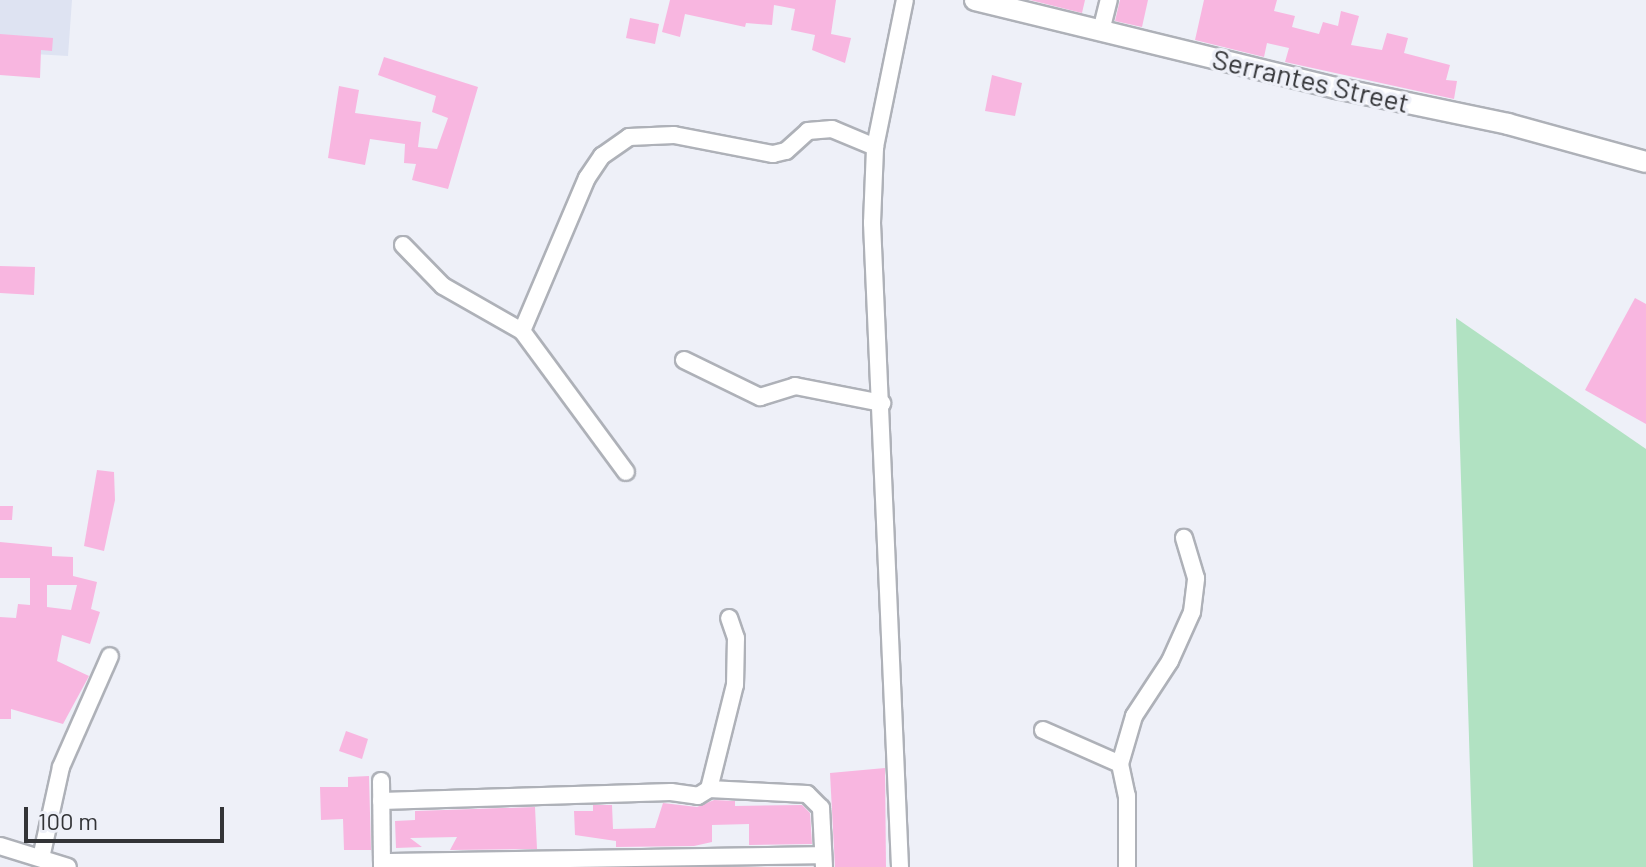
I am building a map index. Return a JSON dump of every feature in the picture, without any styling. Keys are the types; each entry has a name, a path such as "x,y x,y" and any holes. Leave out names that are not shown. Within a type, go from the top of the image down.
{"main road":[{"name":"Serrantes Street","path":"975,0 1508,124 1646,162"}],"street":[{"path":"900,867 872,223 875,147 905,0"},
{"path":"1101,31 1109,0"},
{"path":"522,331 587,178 602,156 629,137 674,135 773,154 786,151 808,131 832,129 875,147"},
{"path":"403,245 443,286 522,331 626,472"},
{"path":"684,360 760,397 795,386 882,403"},
{"path":"1127,867 1127,796 1120,764 1130,726 1170,661 1196,599 1196,578 1184,538"},
{"path":"709,789 735,685 736,638 729,618"},
{"path":"41,858 67,750 110,656"},
{"path":"1043,730 1120,764"},
{"path":"381,781 381,801 382,865 823,861 821,808 813,795 709,789 694,796 671,792 381,801"},
{"path":"0,846 68,867"}],"shaded area":[{"path":"0,0 72,0 68,56 0,52"}],"green space":[{"path":"1456,318 1646,449 1646,867 1473,867"}],"building":[{"path":"670,0 836,0 831,34 851,38 845,63 812,50 815,35 791,30 795,9 774,5 772,25 746,23 745,27 685,14 680,37 662,32"},
{"path":"1030,0 1085,0 1082,13"},
{"path":"1120,0 1148,0 1142,27 1115,21"},
{"path":"1204,0 1277,0 1274,11 1295,16 1292,27 1319,34 1323,22 1338,26 1341,11 1359,16 1351,45 1382,50 1387,33 1408,38 1404,53 1450,65 1446,80 1457,81 1454,99 1285,62 1289,48 1267,43 1264,57 1195,40"},
{"path":"630,18 659,24 655,44 626,38"},
{"path":"0,34 53,38 52,51 41,50 40,78 0,75"},
{"path":"384,57 478,87 448,189 412,180 416,164 404,163 405,144 370,139 365,165 328,158 339,86 359,90 355,113 421,122 418,147 437,149 448,118 432,112 436,96 378,75"},
{"path":"992,75 1022,83 1015,116 985,111"},
{"path":"0,266 35,267 34,295 0,293"},
{"path":"1635,298 1646,304 1646,424 1585,390"},
{"path":"97,470 114,472 115,500 104,551 84,546"},
{"path":"0,506 13,506 12,520 0,520"},
{"path":"0,542 52,547 52,556 73,557 73,576 97,582 91,609 100,612 90,644 62,635 57,661 89,676 63,724 11,709 11,719 0,719 0,617 16,618 18,604 30,605 30,578 0,578","holes":["47,585 77,585 71,610 47,607"]},
{"path":"346,731 368,739 362,759 339,751"},
{"path":"885,768 886,867 835,867 830,773"},
{"path":"369,776 371,850 344,850 343,819 321,820 320,787 348,787 348,777"},
{"path":"714,800 735,801 735,806 802,805 810,813 812,844 749,845 749,824 712,825 712,842 694,846 616,847 616,841 575,835 574,811 593,811 593,805 612,805 613,829 655,828 663,803 697,807"},
{"path":"535,807 537,849 450,850 457,837 410,838 422,847 396,848 395,821 415,820 415,811"}]}
